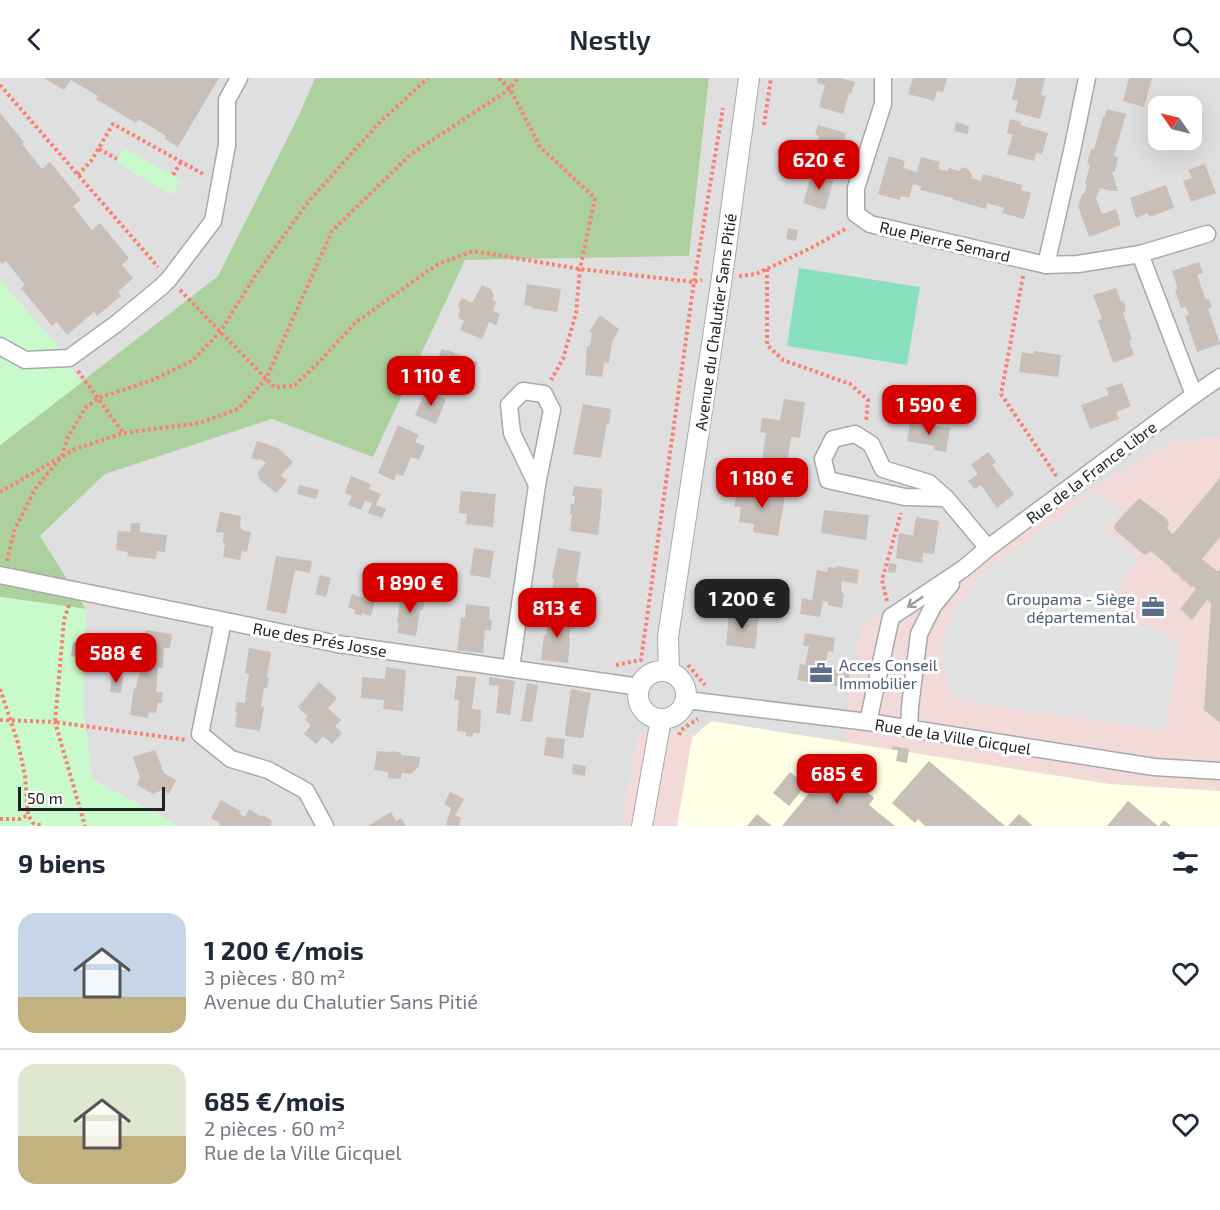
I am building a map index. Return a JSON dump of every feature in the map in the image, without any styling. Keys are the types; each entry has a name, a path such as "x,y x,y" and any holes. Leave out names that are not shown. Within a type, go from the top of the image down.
{"street":[{"path":"0,346 25,360 69,358 116,324 169,279 213,221 227,145 227,100 239,78"},
{"name":"Avenue du Chalutier Sans Pitié","path":"677,666 668,637 722,277 749,78"},
{"name":"Rue Pierre Semard","path":"884,78 882,104 856,188 856,214 870,224 1047,265 1078,264 1140,254 1207,234"},
{"path":"1047,265 1086,78"},
{"path":"1140,254 1194,395"},
{"name":"Rue de la France Libre","path":"891,617 963,569 1220,377"},
{"path":"511,668 537,485 552,410 544,394 523,391 509,405 512,432 537,485"},
{"path":"946,498 905,497 828,480 823,459 833,439 855,434 872,444 883,469 929,483 946,498 988,549"},
{"name":"Rue de la France Libre","path":"909,729 919,634 933,606 963,569"},
{"name":"Rue des Prés Josse","path":"1,575 338,644 640,687"},
{"path":"868,722 891,617"},
{"path":"223,621 200,734 231,759 268,770 306,791 326,826"},
{"path":"677,666 676,675 684,686 686,700 684,706 674,716 662,719 648,714 643,708 639,694 643,680 649,675 677,666"},
{"name":"Rue de la Ville Gicquel","path":"686,700 868,722 1154,767 1220,771"},
{"path":"642,826 662,719"}],"path":[{"path":"1,575 14,531 35,489 62,456 68,437 85,408 98,398 150,381 192,361 220,332 255,276 308,201 378,124 428,78"},
{"path":"499,78 510,89 540,147 595,198 580,269 576,313 563,359 544,394"},
{"path":"0,492 75,449 123,433 198,423 238,409 266,379 332,231 411,154 510,89 518,78"},
{"path":"763,136 771,78"},
{"path":"0,85 169,279 274,387 294,386 356,322 438,264 474,250 580,269 694,282 756,274 811,248 863,218"},
{"path":"605,682 610,666 641,660 694,282 725,101"},
{"path":"78,175 91,161 113,124 220,184"},
{"path":"99,149 117,159"},
{"path":"173,175 181,162"},
{"path":"1026,260 1001,394 1066,490"},
{"path":"767,269 767,345 783,360 850,384 868,400 864,440"},
{"path":"69,358 123,433"},
{"path":"891,617 882,580 905,497"},
{"path":"75,591 64,620 55,722 85,826"},
{"path":"676,741 681,730 697,719 711,702 708,688 677,666"},
{"path":"0,689 18,744 25,776 28,815 33,823 42,826"},
{"path":"0,720 55,722 185,740 200,734"},
{"path":"0,819 20,819 28,815"}],"shaded area":[{"path":"0,78 315,78 300,113 218,276 81,383 55,343 0,281"},
{"path":"709,78 1220,78 1220,436 1172,442 862,626 843,741 639,732 622,826 179,826 92,779 83,708 86,609 40,536 105,474 272,419 373,456 464,260 688,256"},
{"path":"1220,436 1220,826 622,826 639,732 843,740 861,626 1172,442"},
{"path":"1096,491 1123,510 1106,531 1140,557 1104,606 1180,642 1164,730 964,702 949,691 941,651 950,613 985,571"},
{"path":"711,721 1110,784 1220,791 1220,826 677,826 692,738"}],"green space":[{"path":"315,78 709,78 689,256 465,260 373,457 272,419 105,474 40,536 86,609 0,597 0,445 218,276 300,113"},
{"path":"124,148 181,180 172,195 116,162"},
{"path":"799,268 920,287 907,365 787,346"},
{"path":"0,281 55,343 81,383 0,445"},
{"path":"0,597 86,609 83,708 92,779 179,826 0,826"}],"building":[{"path":"44,78 219,78 178,147 165,139 166,136 138,119 136,123 96,99 98,96 71,80 64,90"},
{"path":"818,78 841,78 855,82 843,114 819,107 825,85 817,83"},
{"path":"913,78 947,78 943,92 937,91 934,101 908,94"},
{"path":"1017,78 1045,78 1041,95 1046,96 1040,119 1015,112 1018,101 1012,99"},
{"path":"1129,78 1152,78 1144,107 1123,101"},
{"path":"1107,109 1126,114 1114,156 1118,157 1115,171 1112,172 1118,191 1100,188 1096,198 1102,214 1116,209 1121,225 1089,237 1078,206 1087,185 1085,184 1090,165 1087,164 1091,149 1094,150"},
{"path":"0,113 24,142 22,144 42,169 50,162 81,200 73,206 92,230 100,223 129,258 122,265 133,278 118,292 121,296 97,316 94,312 67,335 57,322 52,326 21,288 25,285 6,261 2,264 0,261"},
{"path":"1010,119 1021,122 1020,125 1048,133 1042,154 1036,153 1034,161 1007,154 1013,135 1007,133"},
{"path":"956,122 969,126 968,134 954,131"},
{"path":"818,125 846,133 837,162 813,155 819,136 815,134"},
{"path":"889,156 905,161 903,168 917,172 921,157 940,162 938,169 948,171 949,168 960,171 962,167 968,169 972,175 971,178 981,181 983,174 1022,185 1021,190 1031,193 1024,219 1002,213 1004,208 987,203 986,209 920,190 921,186 913,184 909,198 901,196 900,200 878,194"},
{"path":"1205,164 1216,193 1191,202 1183,181 1192,178 1188,170"},
{"path":"812,172 834,178 825,210 803,203"},
{"path":"1166,185 1174,208 1149,217 1148,213 1136,218 1130,198"},
{"path":"788,228 798,230 796,241 786,239"},
{"path":"1199,262 1203,273 1197,275 1206,300 1209,299 1212,307 1208,309 1220,344 1197,352 1185,316 1189,315 1186,307 1181,308 1172,271"},
{"path":"527,284 561,289 557,312 524,305"},
{"path":"482,285 491,289 494,296 492,300 496,302 493,311 500,314 496,325 489,322 482,339 460,330 464,321 459,318 458,305 462,298 472,303"},
{"path":"1116,288 1121,302 1124,301 1126,311 1123,312 1134,355 1113,363 1098,320 1102,319 1093,295"},
{"path":"600,315 619,329 612,342 609,363 604,362 602,377 585,375 587,346 590,346 592,333 589,332"},
{"path":"442,349 478,363 466,389 447,381 451,371 436,362"},
{"path":"1034,351 1061,355 1058,377 1019,372 1022,352 1033,354"},
{"path":"1122,383 1131,406 1116,412 1119,419 1090,429 1081,405 1109,395 1106,388"},
{"path":"426,390 446,399 436,424 415,415"},
{"path":"784,399 805,402 800,438 791,437 785,479 760,476 766,433 760,432 762,418 780,420"},
{"path":"583,404 611,409 601,458 573,454"},
{"path":"910,422 950,428 946,452 934,450 934,446 907,441"},
{"path":"398,425 419,435 415,442 425,446 419,460 411,457 403,476 396,474 394,481 378,473"},
{"path":"257,441 278,448 293,462 281,475 287,481 276,493 259,479 258,472 266,463 260,459 251,458"},
{"path":"988,452 996,462 992,465 1014,494 997,508 981,485 975,489 968,481 978,474 971,465"},
{"path":"351,476 371,484 369,489 381,494 376,505 386,509 382,518 368,513 372,503 365,501 361,510 348,505 352,496 345,493"},
{"path":"1220,478 1220,537 1202,559 1217,571 1220,569 1220,723 1204,710 1211,603 1207,600 1192,620 1180,609 1196,589 1183,581 1151,551 1145,555 1114,528 1139,498 1167,519 1169,525 1167,528 1173,534"},
{"path":"299,485 319,490 316,499 297,494"},
{"path":"755,485 786,490 778,536 753,532 754,524 739,522 741,507 734,507 737,492 754,494"},
{"path":"574,486 602,489 598,535 570,531 571,504 574,504 575,496 572,496"},
{"path":"461,491 496,494 493,527 466,524 467,514 459,513"},
{"path":"824,510 869,515 866,540 821,533"},
{"path":"220,512 241,516 242,530 251,532 247,552 242,551 240,560 223,557 224,533 216,532"},
{"path":"916,517 939,521 934,554 923,553 922,563 896,558 899,533 913,536"},
{"path":"131,523 140,523 140,532 167,535 165,552 157,551 156,559 127,556 128,552 116,550 118,531 130,532"},
{"path":"474,548 494,551 490,578 470,575"},
{"path":"558,548 581,552 576,582 579,583 577,597 552,593 554,579 552,578"},
{"path":"276,556 312,561 310,573 295,570 286,614 266,610"},
{"path":"889,563 897,564 895,573 888,572"},
{"path":"837,566 859,570 857,584 842,581 841,590 844,595 842,608 828,605 828,602 823,601 820,617 800,614 802,598 812,600 817,570 827,572 828,567 836,568"},
{"path":"320,575 331,578 326,597 315,594"},
{"path":"366,590 377,593 371,616 362,613 361,616 348,607 352,594 363,598"},
{"path":"401,593 425,597 423,610 420,610 416,636 397,633"},
{"path":"466,604 490,607 491,631 485,630 483,653 457,650 461,617 465,618"},
{"path":"729,612 759,615 755,649 726,645"},
{"path":"546,615 575,618 574,629 570,629 568,663 541,660 547,626 545,625"},
{"path":"146,630 172,634 170,648 164,648 163,668 158,667 156,691 163,693 162,703 158,703 156,713 149,712 148,718 130,715 134,688 136,688 141,665 138,665 140,649 143,650"},
{"path":"805,633 835,638 833,652 828,651 825,668 850,672 847,688 832,685 832,682 808,678 808,682 797,680 800,664 805,665 809,646 803,646"},
{"path":"81,636 112,641 109,662 89,659 88,665 79,664 80,658 71,656 73,642 80,643"},
{"path":"249,648 271,652 267,677 269,678 267,688 264,688 261,707 264,707 260,731 235,727 237,702 245,703 249,674 245,673"},
{"path":"386,667 406,670 403,711 383,709 384,700 361,698 362,677 385,679"},
{"path":"112,675 123,676 121,693 110,692"},
{"path":"457,676 476,677 472,709 481,710 480,733 473,733 473,737 466,736 466,732 457,731 459,700 454,699"},
{"path":"489,677 515,681 510,715 496,713 499,686 489,685"},
{"path":"319,682 337,698 328,708 341,720 335,726 342,733 332,744 323,736 316,744 304,734 311,725 305,719 308,717 298,707"},
{"path":"527,683 538,685 532,722 521,721"},
{"path":"571,689 591,693 583,738 566,736 565,733"},
{"path":"546,737 565,739 563,759 544,755"},
{"path":"893,746 909,749 907,763 896,761 898,750 892,750"},
{"path":"155,750 164,773 176,780 169,794 162,790 153,794 137,785 140,777 133,757"},
{"path":"377,751 391,751 401,753 401,755 420,757 419,766 411,774 402,773 401,779 388,778 388,772 374,770"},
{"path":"929,761 1005,826 925,826 918,819 915,823 892,803"},
{"path":"834,763 847,774 837,787 842,791 852,779 874,798 869,805 895,826 782,826"},
{"path":"573,764 586,766 585,776 572,774"},
{"path":"790,772 806,785 789,806 773,793"},
{"path":"450,792 464,799 455,816 461,817 459,826 446,825 451,808 444,804"},
{"path":"221,800 241,811 239,814 245,817 249,809 262,817 263,815 272,821 270,826 219,826 220,823 211,818"},
{"path":"1128,801 1158,826 1107,826"},
{"path":"391,812 396,821 401,818 406,826 368,826"},
{"path":"757,814 772,826 747,826"},
{"path":"1019,814 1033,826 1008,826"},
{"path":"1164,820 1171,826 1159,826"}],"place":[{"name":"Groupama - Siège départemental","path":"1153,607"},
{"name":"Acces Conseil Immobilier","path":"821,673"}]}
